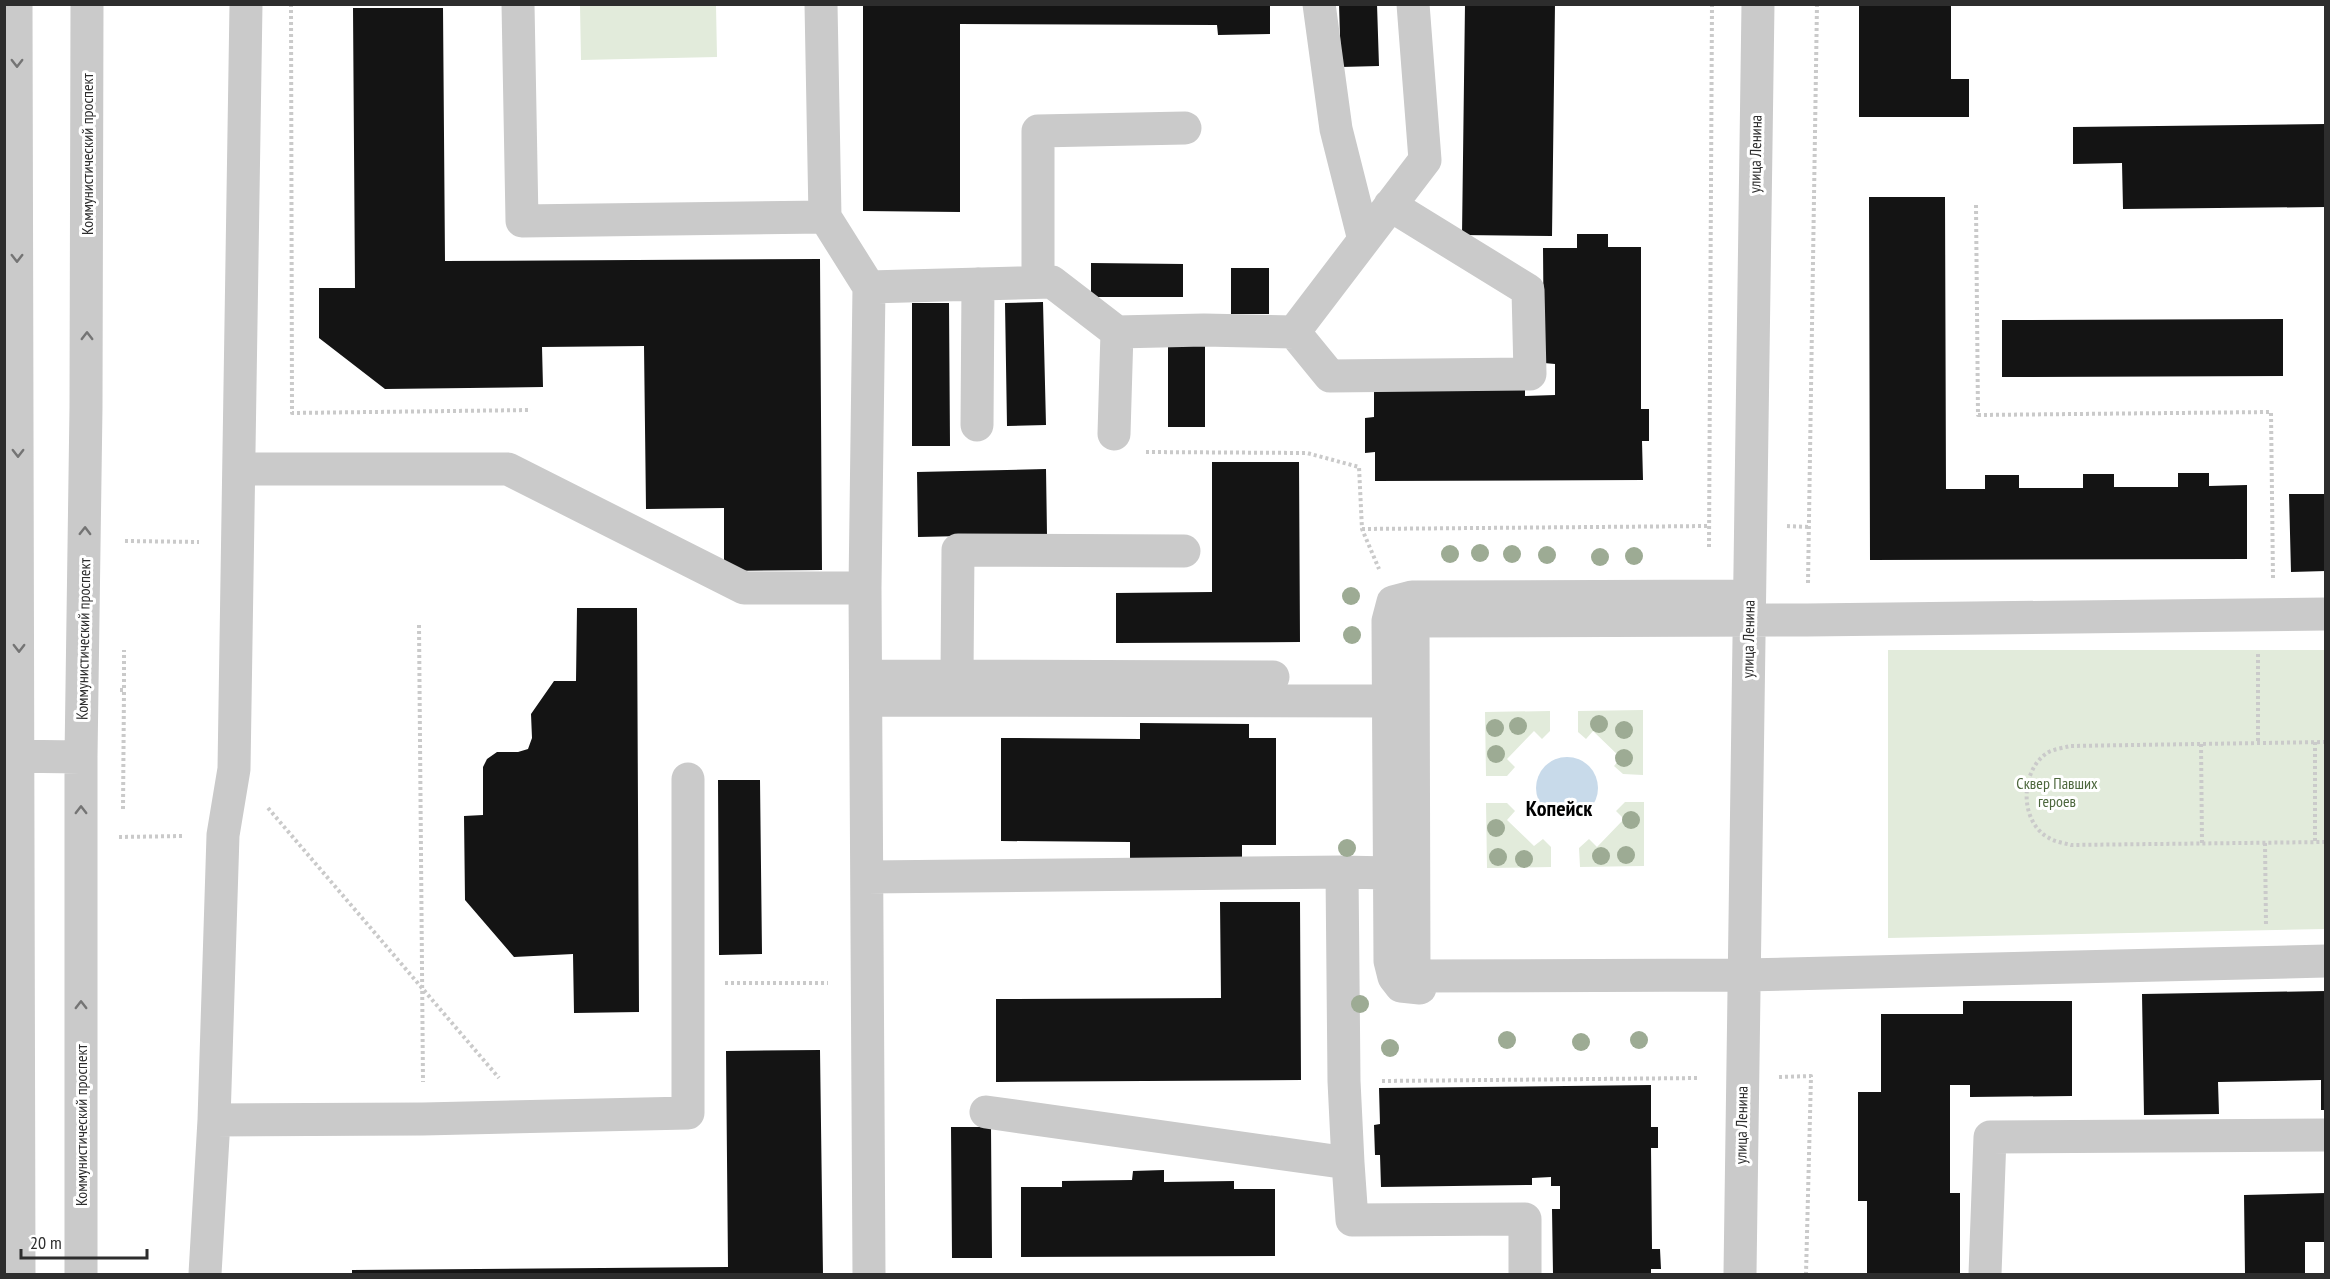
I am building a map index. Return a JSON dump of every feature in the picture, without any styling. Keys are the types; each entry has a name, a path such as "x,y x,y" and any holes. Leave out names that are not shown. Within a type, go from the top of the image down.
{"street":[{"name":"Коммунистический проспект","path":"81,1275 81,757 86,407 87,4"},
{"path":"205,1275 214,1120 223,835 234,769 246,4"},
{"path":"518,4 522,221 825,217"},
{"path":"821,4 825,217 869,287 865,588 869,1275"},
{"path":"1319,4 1336,129 1364,240"},
{"path":"1294,332 1425,160 1413,4"},
{"name":"улица Ленина","path":"1740,1275 1758,4"},
{"path":"12,19 12,756 19,1275"},
{"path":"1038,282 1038,130 1185,128"},
{"path":"869,287 1052,282 1117,332 1204,330 1294,332 1330,376 1530,374 1528,290 1390,205"},
{"path":"977,425 978,284"},
{"path":"1114,434 1117,332"},
{"path":"240,469 508,469 744,588 865,588"},
{"path":"957,676 957,550 1184,551"},
{"path":"2325,614 1807,620 1749,608 1412,597 1393,602 1389,621 1390,962 1394,977 1401,986 1418,988 1743,981 2325,961"},
{"path":"1743,981 1414,976 1413,621 1749,608"},
{"path":"867,688 957,676 1273,677"},
{"path":"867,688 1389,701"},
{"path":"12,756 81,757"},
{"path":"214,1120 423,1119 688,1113 688,779"},
{"path":"1342,872 1344,1081 1352,1220 1525,1219 1525,1275"},
{"path":"867,877 1390,873"},
{"path":"986,1112 1348,1163"},
{"path":"1985,1275 1990,1137 2325,1135"},
{"path":"81,1211 103,1275"}],"path":[{"path":"291,4 291,413 531,410"},
{"path":"1709,554 1712,4"},
{"path":"1807,620 1816,4"},
{"path":"1976,205 1978,415 2271,412 2266,615 2258,743"},
{"path":"1142,452 1307,453 1359,467 1362,530 1393,602"},
{"path":"1362,530 1709,525"},
{"path":"125,541 238,543"},
{"path":"419,625 423,1119"},
{"path":"123,814 124,690"},
{"path":"2314,742 2316,842"},
{"path":"2325,742 2070,746 2047,753 2031,773 2026,801 2034,825 2048,838 2071,845 2325,842"},
{"path":"2201,744 2202,843"},
{"path":"234,769 533,1117"},
{"path":"122,826 122,837"},
{"path":"2265,843 2267,962"},
{"path":"688,984 867,982"},
{"path":"1773,1077 1810,1076 1806,1275"},
{"path":"1344,1081 1699,1078"}],"green space":[{"path":"580,5 716,5 717,57 581,60"},
{"name":"Сквер Павших героев","path":"1888,650 2325,650 2325,929 1888,938"},
{"path":"1643,710 1643,775 1623,774 1614,766 1621,758 1593,731 1586,739 1578,732 1578,711"},
{"path":"1550,711 1550,731 1542,739 1534,731 1507,759 1515,767 1507,776 1486,776 1485,712"},
{"path":"1625,802 1644,802 1644,866 1580,867 1579,848 1589,839 1597,847 1624,819 1616,811"},
{"path":"1486,803 1507,803 1515,811 1507,820 1534,846 1543,839 1551,847 1551,867 1487,868"}],"water":[{"path":"1567,757 1579,759 1589,766 1596,776 1598,788 1596,800 1589,810 1579,817 1567,819 1555,817 1545,810 1538,800 1536,788 1538,776 1545,766 1555,759"}],"building":[{"path":"863,4 1270,4 1270,34 1218,35 1217,25 960,24 960,212 863,211"},
{"path":"1339,4 1377,4 1379,66 1341,67"},
{"path":"1465,4 1555,4 1552,236 1462,235"},
{"path":"1859,4 1951,4 1951,79 1969,79 1969,117 1859,117"},
{"path":"353,8 443,8 445,261 820,259 822,570 724,571 724,508 646,509 644,346 542,347 543,387 385,389 319,338 319,288 355,288"},
{"path":"2326,124 2326,207 2123,209 2122,163 2073,164 2073,127"},
{"path":"1869,197 1945,197 1946,489 1985,489 1985,475 2019,475 2019,488 2083,488 2083,474 2114,474 2114,487 2178,487 2178,473 2209,473 2209,486 2247,485 2247,559 1870,560"},
{"path":"1577,234 1608,234 1608,247 1641,247 1641,409 1649,409 1649,441 1642,441 1643,480 1375,481 1375,452 1365,453 1365,418 1374,417 1374,385 1525,384 1525,396 1555,395 1555,364 1544,363 1543,248 1577,248"},
{"path":"1091,263 1183,264 1183,297 1091,297"},
{"path":"1231,268 1269,268 1269,314 1231,314"},
{"path":"1043,302 1046,425 1007,426 1005,303"},
{"path":"912,303 949,303 950,446 912,446"},
{"path":"2283,319 2283,376 2002,377 2002,320"},
{"path":"1205,341 1205,427 1168,427 1168,342"},
{"path":"1212,462 1299,462 1300,642 1116,643 1116,593 1212,592"},
{"path":"1046,469 1047,534 918,537 917,472"},
{"path":"2289,494 2326,494 2326,571 2291,572"},
{"path":"577,608 637,608 639,1012 574,1013 573,954 514,957 465,900 464,816 483,815 483,767 487,759 497,752 518,752 528,749 532,738 531,714 554,681 576,681"},
{"path":"1140,723 1249,724 1249,738 1276,738 1276,845 1242,845 1242,859 1130,858 1130,842 1001,841 1001,738 1140,739"},
{"path":"718,780 760,780 762,954 719,955"},
{"path":"1220,902 1300,902 1301,1080 996,1082 996,999 1221,998"},
{"path":"2326,991 2326,1110 2321,1110 2321,1080 2218,1082 2219,1114 2144,1115 2142,994"},
{"path":"1963,1001 2072,1001 2072,1096 1970,1097 1970,1085 1950,1085 1950,1193 1960,1193 1960,1274 1867,1274 1867,1201 1858,1201 1858,1092 1881,1092 1881,1014 1963,1014"},
{"path":"820,1050 823,1274 352,1274 352,1270 728,1267 726,1051"},
{"path":"1651,1085 1651,1127 1658,1127 1658,1148 1651,1148 1652,1249 1660,1249 1661,1269 1651,1269 1651,1274 1553,1274 1552,1209 1560,1209 1560,1186 1551,1186 1551,1177 1532,1178 1532,1185 1381,1187 1380,1155 1375,1155 1374,1125 1380,1124 1379,1088"},
{"path":"951,1127 991,1127 992,1258 952,1258"},
{"path":"1164,1170 1164,1182 1234,1181 1234,1189 1275,1189 1275,1256 1021,1257 1021,1187 1062,1187 1062,1181 1132,1180 1133,1171"},
{"path":"2326,1193 2326,1242 2305,1242 2305,1274 2245,1274 2244,1195"}],"district":[{"name":"Копейск","path":"1559,808"}]}
